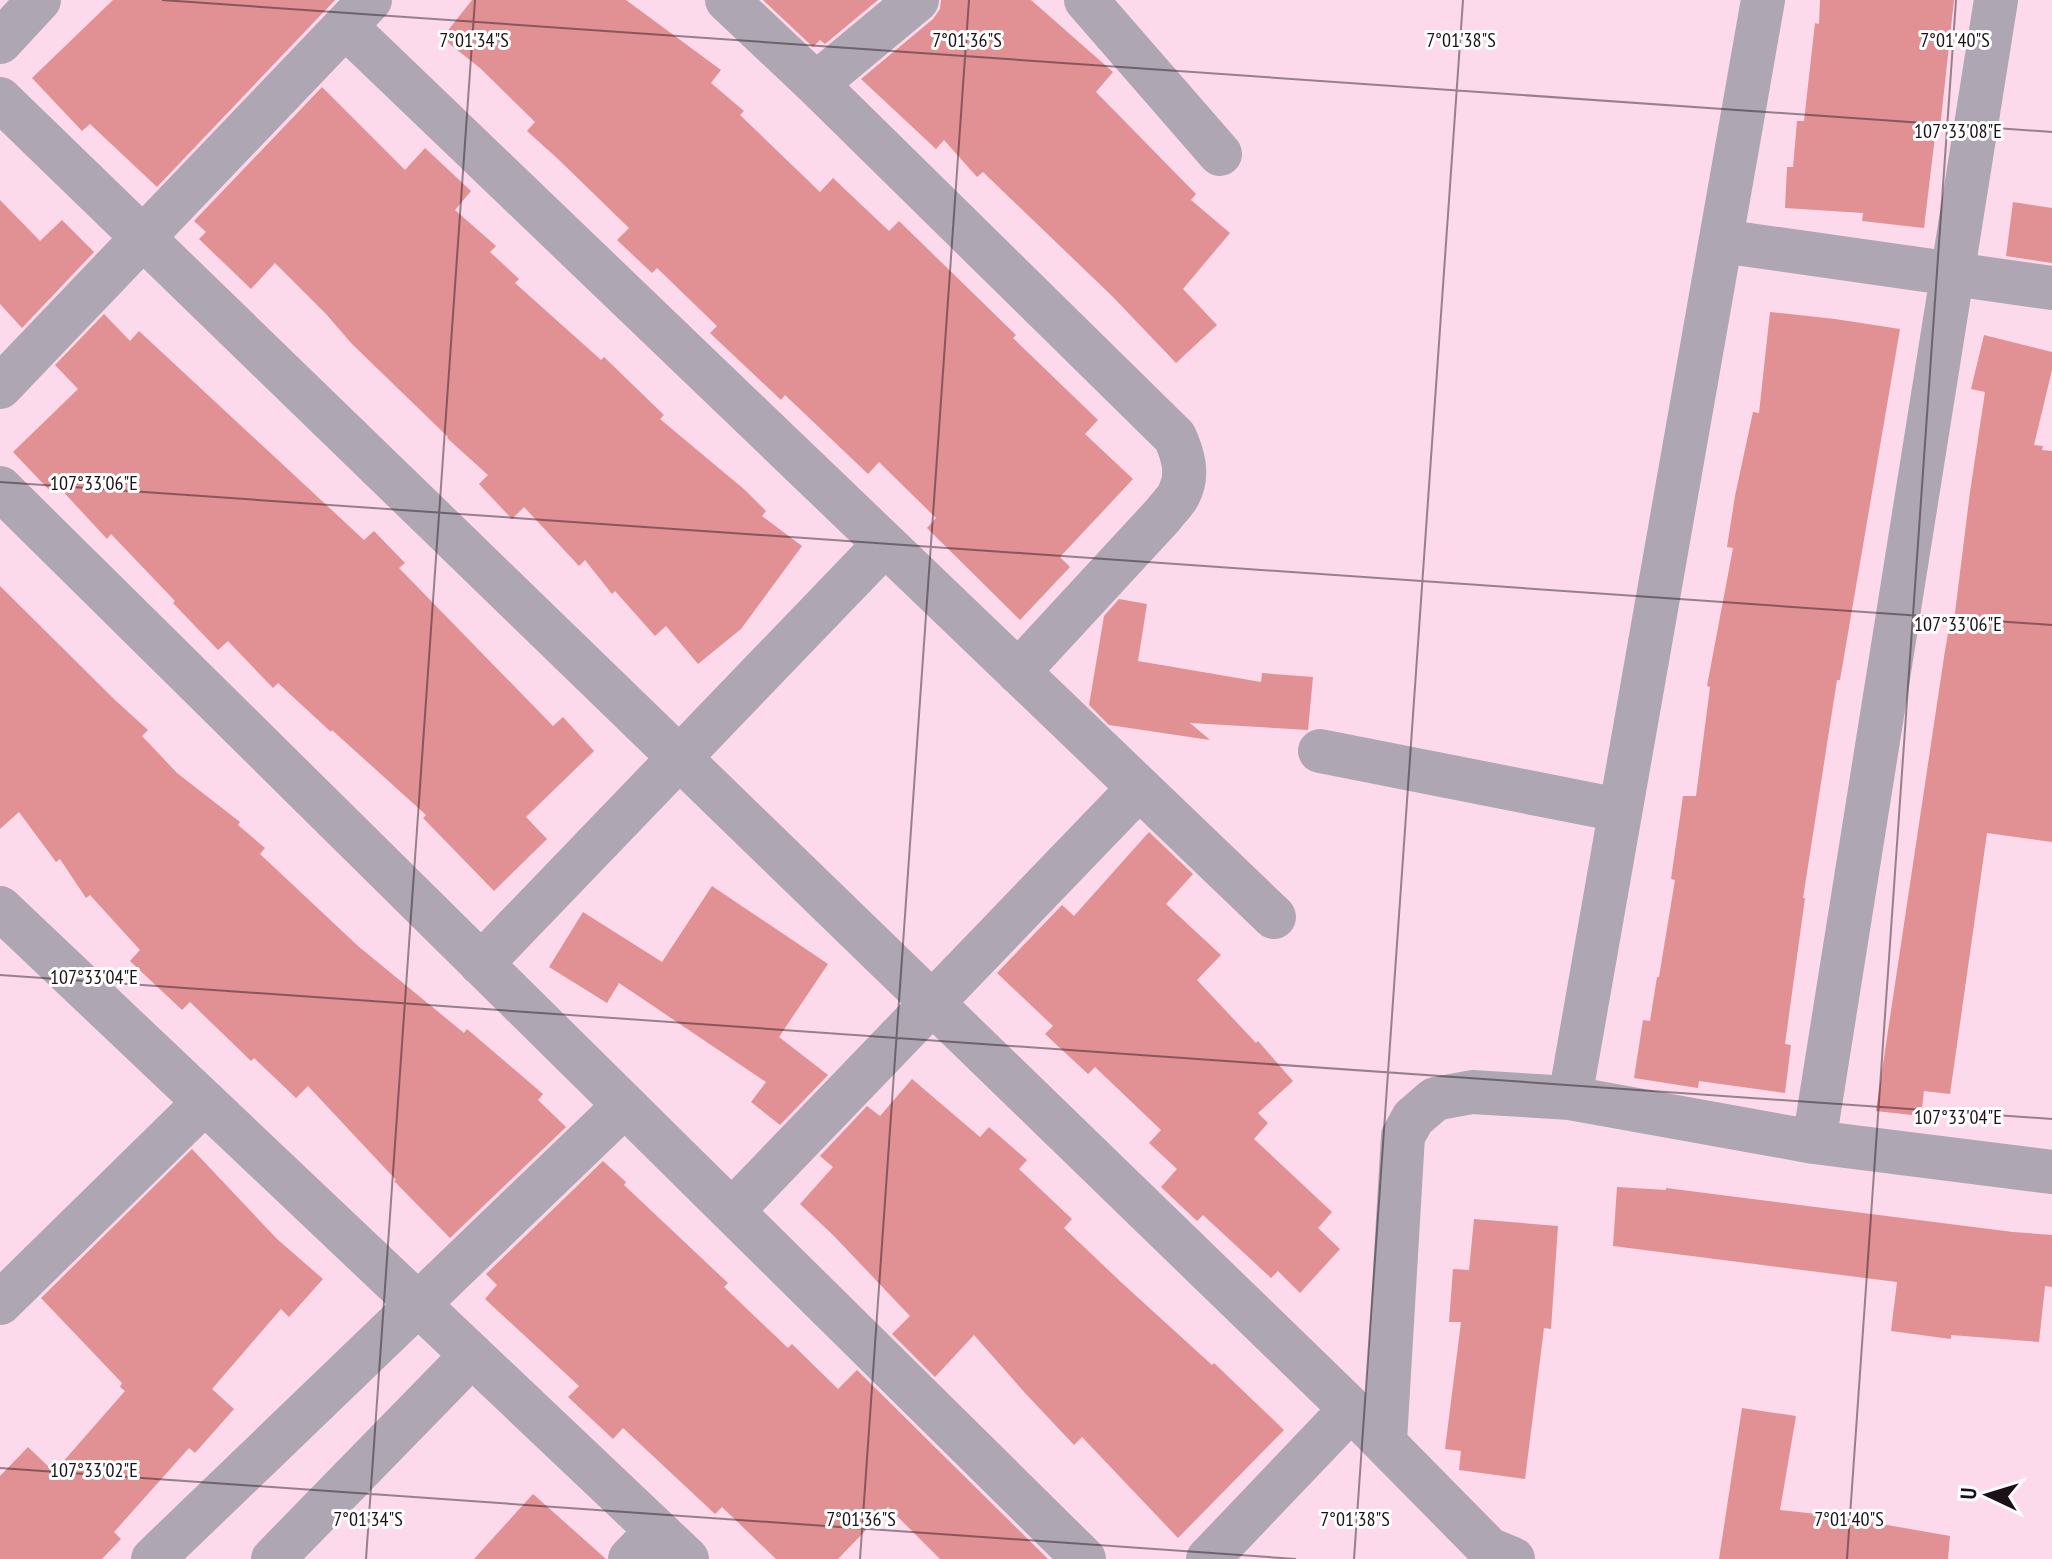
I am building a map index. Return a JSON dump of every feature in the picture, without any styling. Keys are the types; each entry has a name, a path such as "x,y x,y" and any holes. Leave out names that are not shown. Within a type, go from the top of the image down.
{"street":[{"path":"0,42 39,0"},
{"path":"727,0 1175,437 1184,457 1180,493 1018,672"},
{"path":"816,84 917,0"},
{"path":"1086,0 1220,154"},
{"path":"1570,1098 1763,0"},
{"path":"1814,1142 1996,0"},
{"path":"0,387 358,13 885,544 1274,917"},
{"path":"0,99 1385,1441 1489,1549 1513,1559"},
{"path":"1721,241 2052,288"},
{"path":"0,488 1084,1559"},
{"path":"481,964 885,544"},
{"path":"1320,751 1619,810"},
{"path":"732,1211 1139,788"},
{"path":"0,908 472,1355 658,1550"},
{"path":"1385,1441 1403,1136 1413,1118 1435,1099 1472,1092 1570,1098 1814,1142 2052,1172"},
{"path":"0,1303 205,1102"},
{"path":"153,1559 624,1106"},
{"path":"273,1559 472,1355"},
{"path":"1208,1559 1351,1409"}],"building":[{"path":"113,0 335,0 157,187 90,124 82,131 32,78"},
{"path":"472,0 626,0 721,70 711,83 744,111 740,115 820,192 833,178 889,231 899,221 1098,420 1085,434 1133,479 1060,557 1070,567 1020,620 927,528 936,518 879,462 868,474 785,395 781,400 710,333 717,326 657,268 652,273 617,240 629,228 527,131 535,122 480,68 442,38"},
{"path":"763,0 878,0 825,44 820,40 813,47"},
{"path":"941,0 1031,0 1113,72 1096,92 1196,194 1191,200 1230,233 1183,289 1217,325 1176,363 1113,297 983,172 977,177 944,140 936,149 861,79 933,19 940,9"},
{"path":"1820,0 1954,0 1940,128 1936,128 1924,228 1862,221 1863,213 1785,208 1787,167 1793,167 1797,121 1804,121"},
{"path":"322,87 405,170 425,148 471,191 455,210 496,246 490,252 519,279 515,283 601,360 604,357 664,415 660,419 745,490 766,511 762,516 802,546 741,629 698,664 666,626 655,636 615,591 612,594 585,560 579,566 524,507 512,519 479,484 488,475 352,344 275,263 251,289 199,239 206,232 194,221"},
{"path":"0,200 40,241 62,220 94,252 22,328 0,304"},
{"path":"2013,202 2052,208 2052,263 2006,256"},
{"path":"1770,312 1900,329 1840,680 1837,680 1803,898 1785,1044 1791,1045 1785,1093 1699,1081 1698,1088 1634,1078 1643,1020 1650,1021 1659,977 1675,880 1671,879 1683,796 1696,796 1710,687 1707,686 1733,548 1727,547 1753,412 1759,413"},
{"path":"104,314 130,341 139,331 364,540 374,531 405,563 399,568 553,726 563,717 594,751 526,817 547,839 494,891 423,818 426,815 278,683 273,688 228,641 218,650 111,534 107,539 58,486 51,492 13,452 78,389 55,365"},
{"path":"1984,335 2052,352 2052,370 2034,445 2052,451 2052,842 1987,833 1950,1094 1924,1091 1921,1116 1876,1111 1944,657 1950,621 1954,621 1985,392 1971,389"},
{"path":"0,586 148,730 142,736 177,773 240,822 238,825 265,848 260,854 358,946 464,1033 467,1029 543,1094 538,1100 566,1127 450,1238 308,1086 296,1098 254,1058 251,1061 190,1002 182,1010 130,961 140,950 90,895 86,898 60,859 56,862 19,812 0,829"},
{"path":"1119,599 1147,604 1138,661 1261,682 1262,673 1313,677 1308,730 1190,723 1210,740 1109,725 1089,705 1104,616"},
{"path":"1149,832 1193,874 1166,904 1221,955 1197,980 1293,1081 1258,1113 1268,1123 1254,1139 1332,1212 1318,1228 1340,1249 1300,1293 1278,1271 1271,1278 1203,1215 1197,1221 1161,1187 1177,1169 1149,1143 1161,1130 1095,1067 1088,1074 1045,1034 1053,1026 997,973 1062,905 1074,916"},
{"path":"712,886 828,964 779,1037 828,1075 780,1125 751,1102 766,1082 619,983 607,1003 549,967 583,912 662,962"},
{"path":"912,1079 980,1137 989,1127 1027,1160 1019,1169 1072,1219 1064,1228 1284,1430 1178,1538 1082,1437 1074,1445 974,1335 935,1377 892,1334 910,1316 800,1204 833,1167 820,1156 867,1106 880,1116"},
{"path":"192,1149 277,1239 323,1279 289,1317 281,1309 212,1389 234,1409 195,1453 189,1448 114,1532 121,1539 102,1559 0,1559 0,1476 28,1447 54,1472 125,1391 120,1387 122,1383 41,1298"},
{"path":"603,1161 626,1182 624,1185 728,1283 724,1287 788,1348 792,1344 838,1389 857,1370 1048,1559 940,1559 888,1507 838,1559 776,1559 722,1507 715,1514 623,1428 613,1439 568,1397 579,1386 485,1299 497,1285 486,1274"},
{"path":"1617,1187 1666,1188 2052,1235 2052,1287 2045,1286 2039,1342 1951,1335 1951,1339 1891,1331 1897,1282 1613,1246"},
{"path":"1474,1219 1558,1226 1551,1329 1544,1328 1525,1479 1459,1470 1461,1451 1445,1449 1461,1322 1449,1322 1453,1269 1469,1270"},
{"path":"1742,1408 1796,1416 1780,1510 1836,1516 1950,1536 1948,1559 1719,1559"},
{"path":"533,1494 606,1559 474,1559"}]}
